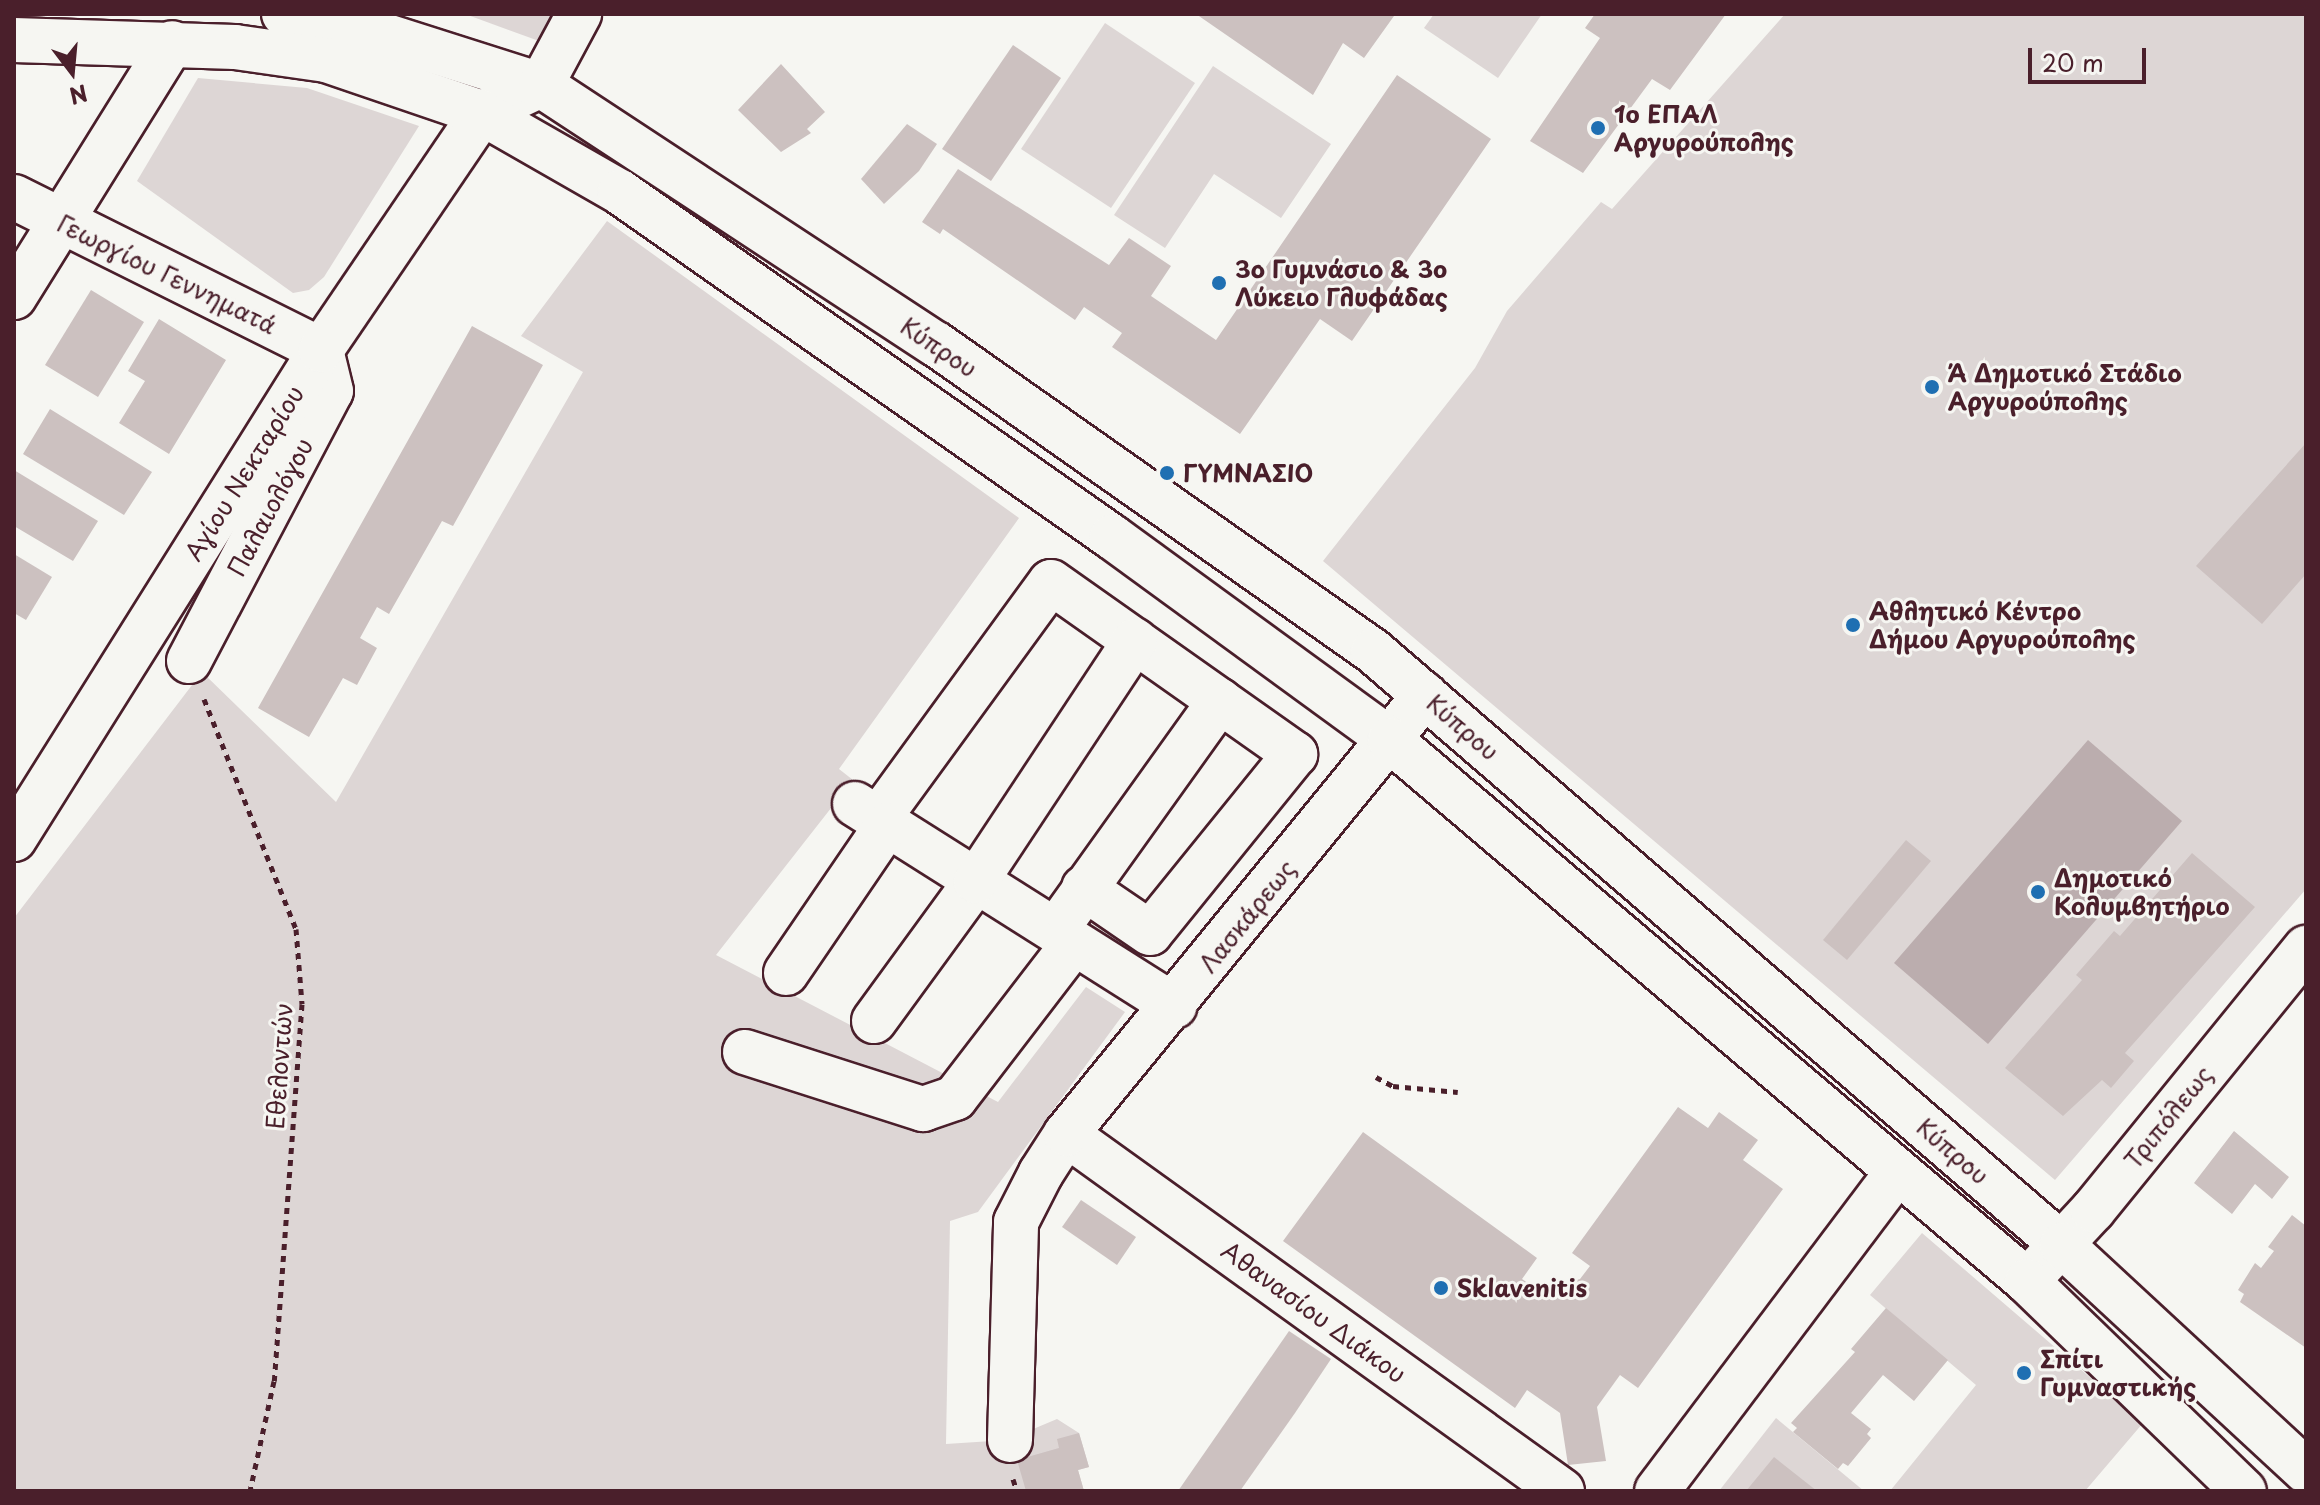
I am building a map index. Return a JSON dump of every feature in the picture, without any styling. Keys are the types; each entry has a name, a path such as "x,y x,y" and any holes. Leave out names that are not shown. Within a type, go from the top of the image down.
{"main road":[{"path":"284,14 362,29 541,85"},
{"path":"482,113 541,85 579,14"},
{"path":"14,40 172,43 285,51 326,60 482,113 620,192 1112,537 1390,740 2027,1281 2244,1491"},
{"path":"14,297 172,43"},
{"name":"Κύπρου","path":"541,85 951,354 1373,651 2062,1245 2306,1471"},
{"name":"Αγίου Νεκταρίου","path":"14,839 321,350 482,113"},
{"name":"Γεωργίου Γεννηματά","path":"14,197 321,350"},
{"name":"Παλαιολόγου","path":"189,661 331,391 321,350"},
{"path":"786,973 873,816 1051,582 1295,754 1150,933 1084,888"},
{"path":"874,1021 976,881 1135,641"},
{"name":"Λασκάρεως","path":"1010,1440 1016,1222 1066,1134 1174,1006 1425,695"},
{"path":"745,1052 923,1109 955,1098 967,1086 1065,937 1084,888 1220,701"},
{"path":"873,816 1174,1006"},
{"name":"Τριπόλεως","path":"2027,1281 2062,1245 2306,948"},
{"name":"Αθανασίου Διάκου","path":"1066,1134 1511,1476 1562,1491"},
{"path":"1657,1491 1897,1172"}],"path":[{"name":"Εθελοντών","path":"189,661 296,929 300,974 302,1004 274,1381 250,1491"},
{"path":"1376,1077 1393,1086 1458,1092"}],"shaded area":[{"path":"465,14 554,14 539,41"},
{"path":"1434,14 1542,14 1498,78 1424,28"},
{"name":"Αθλητικό Κέντρο Δήμου Αργυρούπολης","path":"1785,14 2306,14 2306,889 2055,1180 1323,561 1475,368 1507,311 1601,202 1612,209"},
{"path":"1105,23 1195,83 1111,208 1021,149"},
{"path":"1213,66 1331,144 1281,218 1214,174 1165,248 1114,215"},
{"path":"198,78 307,88 419,126 324,277 309,290 293,293 137,181"},
{"path":"607,221 1019,518 839,769 853,780 716,955 998,1102 1086,987 1125,1012 978,1212 950,1221 946,1444 1007,1440 1057,1419 1079,1433 1089,1467 1078,1470 1084,1491 14,1491 14,918 202,672 336,802 583,372 521,336"},
{"name":"Δημοτικό Κολυμβητήριο","path":"2088,740 2182,821 1988,1044 1894,963"},
{"name":"Σπίτι Γυμναστικής","path":"1922,1233 2143,1423 2085,1491 1890,1491 1976,1385 1870,1295"},
{"path":"1776,1418 1864,1491 1719,1491"}],"building":[{"path":"1196,14 1394,16 1364,58 1343,43 1313,95"},
{"path":"1595,14 1726,14 1670,90 1652,79 1583,173 1530,141 1600,38 1585,28"},
{"path":"1013,45 1061,78 991,181 942,149"},
{"path":"781,64 825,112 807,129 811,133 781,152 738,110"},
{"path":"1397,75 1491,139 1352,341 1320,319 1240,434 1112,347 1122,333 1084,307 1075,320 943,229 940,234 922,222 958,169 1109,265 1129,238 1171,266 1151,296 1216,340"},
{"path":"907,124 937,144 919,171 884,204 861,179"},
{"path":"91,290 144,322 98,397 45,365"},
{"path":"159,319 226,360 169,454 119,423 145,381 128,371"},
{"path":"472,326 543,365 453,526 442,521 389,614 377,607 360,638 377,648 357,685 343,678 309,737 258,708"},
{"path":"50,409 152,472 124,515 23,454"},
{"path":"2306,443 2306,574 2262,624 2196,566"},
{"path":"14,470 98,521 73,561 14,526"},
{"path":"14,554 52,577 26,620 14,613"},
{"path":"1906,840 1931,861 1847,960 1823,940"},
{"path":"2192,853 2255,907 2125,1053 2134,1061 2111,1088 2102,1080 2063,1116 2005,1068 2082,980 2076,975 2114,931 2120,936"},
{"name":"Sklavenitis","path":"1678,1107 1708,1128 1719,1112 1758,1140 1743,1160 1783,1189 1638,1388 1620,1375 1597,1407 1606,1461 1568,1465 1560,1413 1527,1390 1515,1408 1283,1241 1363,1132 1537,1258 1522,1279 1539,1291 1580,1279 1590,1266 1572,1253"},
{"path":"2234,1131 2289,1177 2272,1199 2255,1184 2232,1214 2194,1183"},
{"path":"1081,1200 1136,1237 1117,1265 1062,1227"},
{"path":"2292,1215 2306,1226 2306,1348 2240,1302 2244,1294 2238,1290 2255,1263 2261,1268 2274,1251 2268,1247"},
{"path":"1886,1308 1948,1360 1914,1401 1883,1375 1851,1413 1871,1429 1867,1434 1871,1438 1848,1466 1843,1463 1838,1469 1793,1432 1797,1428 1791,1423 1855,1352 1851,1349"},
{"path":"1289,1331 1331,1359 1295,1413 1240,1491 1178,1491"},
{"path":"1079,1433 1089,1467 1078,1470 1084,1491 1026,1491 1017,1460 1059,1448 1057,1439"},
{"path":"1774,1457 1817,1491 1746,1491"}],"place":[{"name":"1o ΕΠΑΛ Αργυρούπολης","path":"1598,128"},
{"name":"3ο Γυμνάσιο & 3ο Λύκειο Γλυφάδας","path":"1219,283"},
{"name":"Α΄ Δημοτικό Στάδιο Αργυρούπολης","path":"1932,387"},
{"name":"ΓΥΜΝΑΣΙΟ","path":"1167,473"},
{"name":"Αθλητικό Κέντρο Δήμου Αργυρούπολης","path":"1853,625"},
{"name":"Δημοτικό Κολυμβητήριο","path":"2038,892"},
{"name":"Sklavenitis","path":"1441,1288"},
{"name":"Σπίτι Γυμναστικής","path":"2024,1373"}]}
